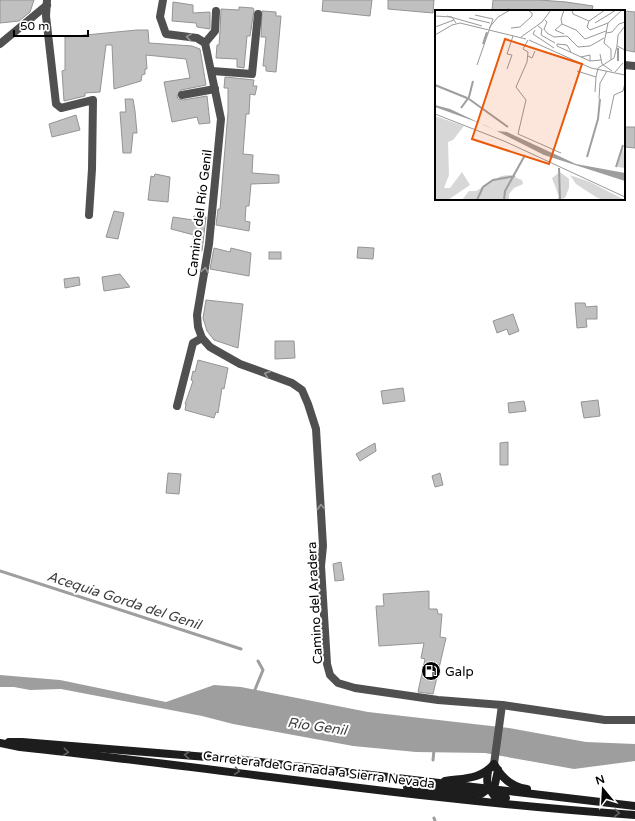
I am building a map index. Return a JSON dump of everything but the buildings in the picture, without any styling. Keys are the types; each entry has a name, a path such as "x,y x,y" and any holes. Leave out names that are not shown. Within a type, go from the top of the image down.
{"main road":[{"name":"Carretera de Granada a Sierra Nevada","path":"0,743 22,742 244,760 635,806"},
{"name":"Carretera de Granada a Sierra Nevada","path":"0,743 20,747 563,810 635,815"},
{"path":"433,782 464,780 476,777 496,767"},
{"path":"371,788 392,785 481,794 495,784 496,767"},
{"path":"496,767 510,784 517,787 567,793 588,801"},
{"path":"488,771 486,784 495,796 540,802 563,810"}],"street":[{"path":"163,0 160,17 166,34 197,38 205,43 215,31 216,11"},
{"path":"0,44 47,2"},
{"path":"47,2 46,16 56,104 61,108 93,100 92,169 89,215"},
{"path":"212,71 252,74 258,14"},
{"name":"Camino del Río Genil","path":"202,338 198,327 197,315 209,244 221,119 205,43"},
{"path":"625,65 635,66"},
{"path":"182,96 215,89"},
{"path":"177,406 193,343 202,338"},
{"name":"Camino del Aradera","path":"202,338 210,347 240,364 292,383 302,390 316,429 323,546 321,566 327,664 330,676 338,683 355,688 438,700 502,705 606,720 635,720"},
{"path":"496,767 502,705"}],"water":[{"name":"Río Genil","path":"0,675 60,680 166,702 214,685 241,687 368,712 509,728 586,742 635,744 635,761 574,769 485,753 416,752 353,746 233,724 202,716 61,689 30,690 14,687 0,687"}],"waterway":[{"name":"Acequia Gorda del Genil","path":"0,571 241,649"},
{"name":"Acequia Gorda del Genil","path":"254,692 263,670 258,661"},
{"path":"433,760 434,750"}],"place":[{"name":"Galp","path":"431,671"}]}
